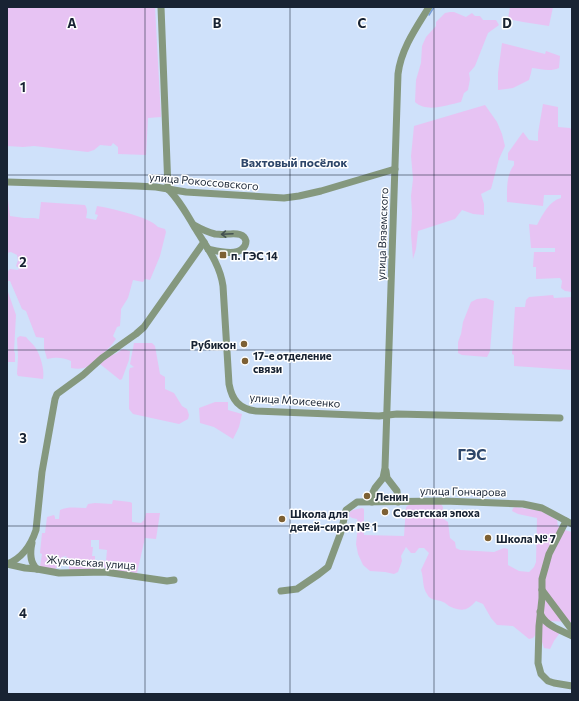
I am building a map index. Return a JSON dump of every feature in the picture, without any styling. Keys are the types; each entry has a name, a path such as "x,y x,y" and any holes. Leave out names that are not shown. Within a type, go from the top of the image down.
{"street":[{"path":"161,7 168,189"},
{"name":"улица Вяземского","path":"386,468 397,81 399,63 404,49 429,7"},
{"name":"улица Рокоссовского","path":"7,182 136,186 186,192 290,198 336,187 395,168"},
{"name":"улица Моисеенко","path":"168,189 178,201 204,242 218,268 222,282 229,384 237,403 247,409 256,411 380,416 397,414 560,418"},
{"path":"192,224 215,234 239,234 244,236 246,241 244,248 239,252 208,249"},
{"path":"7,564 20,556 27,549 36,530 44,459 57,394 144,327 204,242"},
{"path":"386,468 387,478 397,491 398,502"},
{"path":"372,502 373,492 383,478 386,468"},
{"path":"378,485 385,482 392,485"},
{"name":"улица Гончарова","path":"281,591 297,589 328,567 341,532 346,510 357,502 444,501 523,504 542,508 569,523"},
{"path":"569,523 549,554 542,579 538,663 539,671 543,677 551,682 572,686"},
{"path":"32,541 32,561 37,569"},
{"name":"Жуковская улица","path":"7,564 59,573 105,572 167,581 174,580"},
{"path":"542,589 572,630"},
{"path":"540,612 545,622 572,636"}],"shaded area":[{"path":"7,7 155,7 161,117 148,118 146,155 118,154 118,147 113,143 111,146 100,145 94,150 88,152 34,146 7,146"},
{"path":"510,7 553,7 549,26 508,19"},
{"path":"450,12 466,17 472,13 475,16 480,16 483,20 496,20 499,25 488,33 475,66 469,73 470,79 468,90 464,93 461,102 431,108 425,107 415,102 416,80 421,63 422,46 426,37 436,26 436,22 445,13"},
{"path":"502,43 545,54 546,51 560,56 559,68 549,70 532,68 529,80 513,88 498,90 498,73"},
{"path":"543,104 558,107 558,127 570,128 572,130 572,292 565,291 561,288 562,281 560,278 536,279 536,267 533,267 534,252 555,252 555,248 531,248 529,224 537,225 547,208 553,202 561,198 561,195 544,195 543,206 507,202 508,178 514,165 514,161 508,160 508,153 523,132 529,140 538,141"},
{"path":"485,105 497,122 505,146 499,159 491,189 481,194 484,204 484,215 473,214 462,210 455,219 418,231 413,259 411,234 411,196 413,179 411,156 414,126"},
{"path":"7,199 10,216 39,219 41,202 85,205 87,210 86,218 96,220 98,215 95,214 97,206 139,216 154,223 158,227 165,229 166,232 160,256 150,280 145,279 143,282 133,280 128,298 121,309 120,326 117,327 113,336 116,339 101,356 87,367 79,369 71,368 71,361 59,358 47,359 44,348 44,338 36,337 26,311 22,309 10,281 8,281 7,272 10,269 18,270 19,268 16,266 18,260 17,255 11,252 7,253"},
{"path":"7,289 16,315 14,351 15,362 7,362"},
{"path":"553,295 554,298 572,297 572,370 514,366 514,355 512,354 515,307 525,307 526,300 529,297"},
{"path":"486,298 494,301 490,351 487,357 462,355 458,353 458,342 463,322 471,302 477,299"},
{"path":"20,336 26,337 37,350 43,367 43,379 18,376 17,338"},
{"path":"134,343 152,343 155,346 160,374 165,377 165,389 174,393 182,406 187,409 189,415 188,419 179,424 133,414 129,409 129,371 130,368 134,367 130,364"},
{"path":"123,349 130,351 129,360 122,379 120,380 100,364 109,356"},
{"path":"215,402 228,402 228,410 242,414 239,427 233,439 214,427 200,423 199,408"},
{"path":"113,500 132,503 132,522 141,523 144,520 146,513 160,513 156,539 145,538 137,573 105,570 104,566 102,571 99,570 101,560 106,561 107,550 99,549 99,540 91,540 91,547 93,547 92,556 95,556 95,570 69,570 69,563 66,556 62,557 61,560 57,560 56,571 40,567 42,554 40,553 42,533 45,533 47,517 54,515 55,519 59,519 60,510 67,508 86,508 88,504 95,503 112,504"},
{"path":"410,504 441,504 443,507 442,518 448,522 450,538 455,542 456,548 460,550 494,552 504,548 508,549 508,565 519,571 529,572 534,567 536,562 537,518 518,514 512,511 513,508 515,507 541,511 557,520 558,526 572,532 572,622 548,621 555,627 559,634 550,649 544,648 537,633 533,638 529,639 513,626 497,625 483,604 476,601 468,608 462,610 430,598 424,588 421,570 429,553 424,548 419,548 415,553 411,553 406,547 401,556 402,561 398,572 394,574 370,571 363,565 358,554 356,544 358,525 357,519 349,516 350,512 362,508 364,509 364,535 404,536 406,507"}],"waterway":[{"path":"429,15 434,7"}],"place":[{"name":"п. ГЭС 14","path":"223,255"},
{"name":"Рубикон","path":"244,344"},
{"name":"17-е отделение связи","path":"245,361"},
{"name":"Ленин","path":"367,496"},
{"name":"Советская эпоха","path":"385,512"},
{"name":"Школа для детей-сирот № 1","path":"282,519"},
{"name":"Школа № 7","path":"488,538"}],"district":[{"name":"Вахтовый посёлок","path":"294,162"},
{"name":"ГЭС","path":"472,454"}]}
